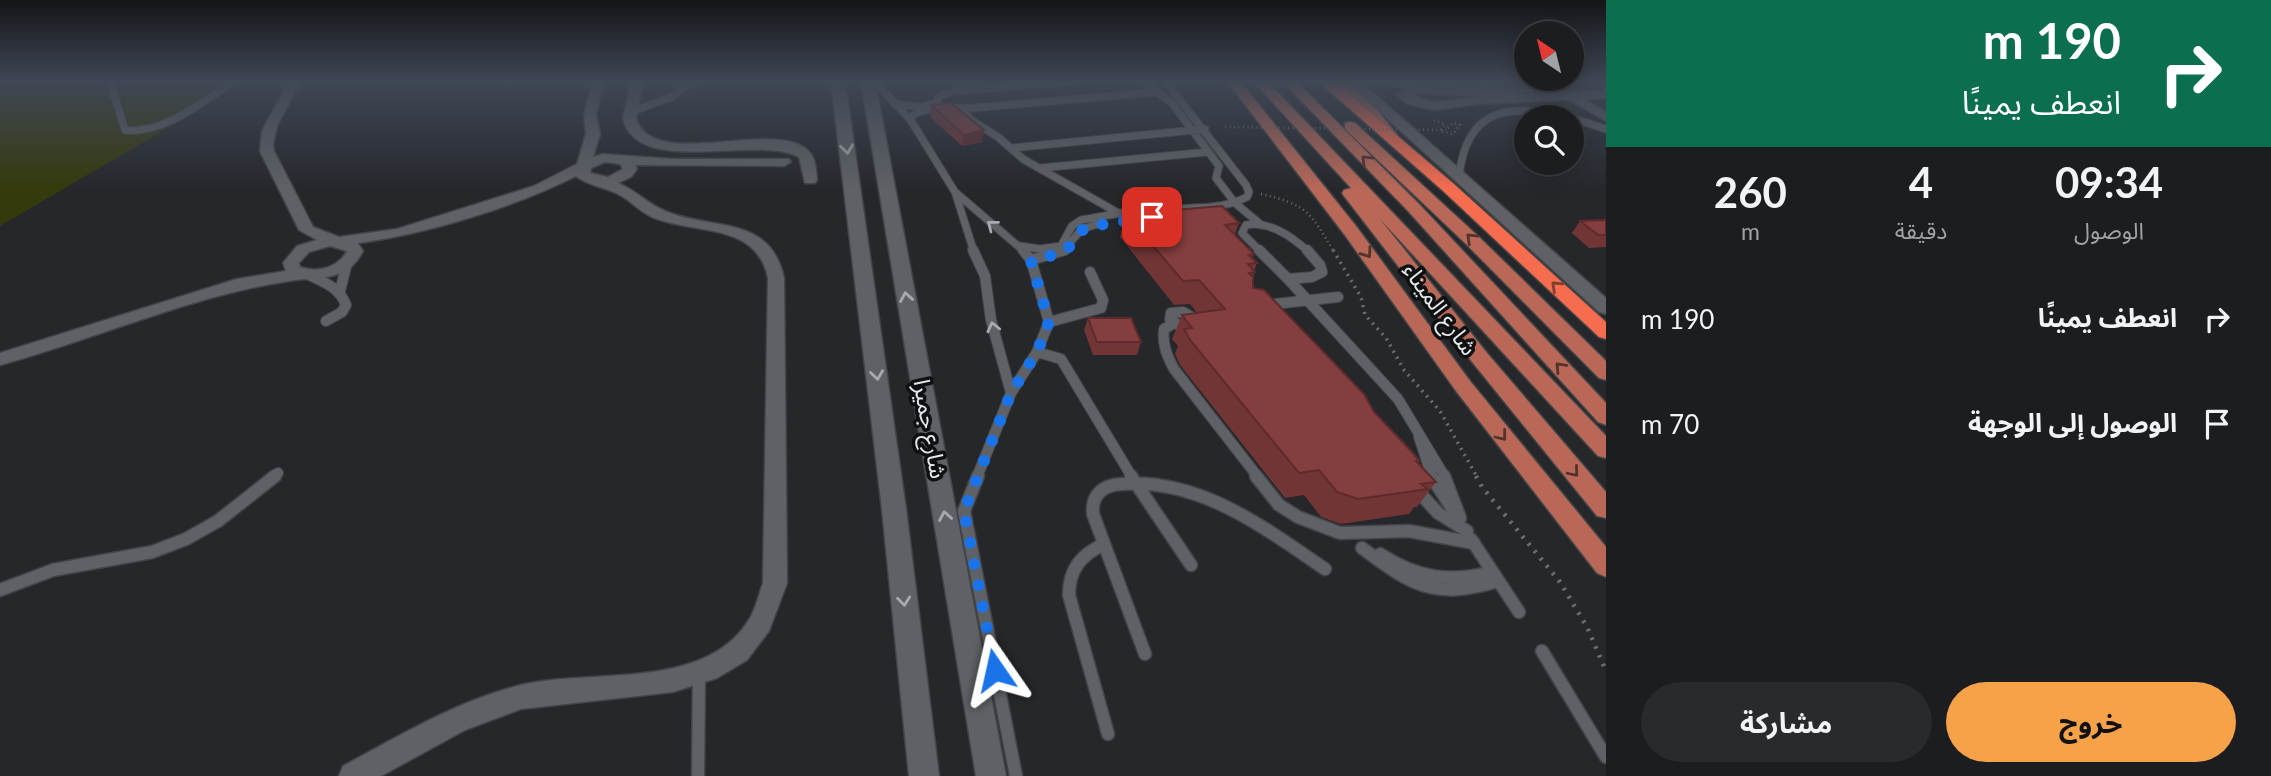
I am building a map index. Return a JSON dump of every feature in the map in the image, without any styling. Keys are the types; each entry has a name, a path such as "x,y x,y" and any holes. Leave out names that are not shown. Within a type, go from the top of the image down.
{"highway":[{"path":"1366,117 1606,333"}],"main road":[{"path":"1246,117 1280,160 1324,200"},
{"name":"شارع الميناء","path":"1260,117 1350,230 1463,386 1606,566"},
{"path":"1293,117 1371,208 1472,348 1606,509"},
{"path":"1323,117 1414,208 1606,417"},
{"path":"1339,117 1396,167 1606,373"},
{"path":"1376,117 1395,141"},
{"path":"1371,208 1606,450"}],"street":[{"path":"275,117 270,124 266,145 307,230 354,248 349,261"},
{"path":"590,117 593,134 583,175 597,181"},
{"path":"631,117 631,126 639,134 670,146 701,148 770,144 791,147 807,158 810,180"},
{"name":"شارع جميرا","path":"843,117 894,509 924,776"},
{"name":"شارع جميرا","path":"874,117 991,776"},
{"path":"1393,117 1606,308"},
{"path":"1428,147 1425,122 1436,117"},
{"path":"353,776 467,716 521,698 548,692 654,685 699,675 746,643 766,614 774,591 776,270 764,248 747,237 664,217 644,207 626,172 593,134"},
{"path":"539,189 603,158 626,172"},
{"path":"243,283 315,244 399,233 539,189 597,181 672,163 784,162"},
{"path":"305,274 291,267 307,230"},
{"path":"0,359 243,283 333,271 399,233"}],"lane":[{"path":"121,117 125,131 144,132 172,117"},
{"path":"913,117 910,119 955,192 971,245 985,275 991,320 1011,393"},
{"path":"969,117 1039,168 1120,214"},
{"path":"1183,117 1219,166 1216,178 1235,203 1259,223 1282,231 1322,267 1322,272 1316,276 1288,279"},
{"path":"1020,246 1040,249 1060,246 1063,237 1076,222 1152,209 1177,210 1235,203 1247,197 1249,192 1196,117"},
{"path":"1459,176 1459,161 1465,141 1477,124 1487,117"},
{"path":"1584,122 1606,129"},
{"path":"1011,148 1205,129"},
{"path":"1039,168 1208,152"},
{"path":"955,192 1020,246 1031,261 1049,322 1037,352 1011,393 964,511 1016,776"},
{"path":"1031,261 1065,252 1073,245 1082,229 1096,223 1157,216 1177,210"},
{"path":"1244,228 1259,223"},
{"path":"1233,224 1244,228 1398,399 1419,433 1429,473 1520,612"},
{"path":"340,291 349,261"},
{"path":"1049,322 1101,308 1103,300 1090,272"},
{"path":"305,274 340,291 345,302 345,309 326,321"},
{"path":"1265,316 1256,306 1338,297"},
{"path":"1193,314 1191,325 1174,323 1164,329 1163,346 1174,369 1279,505 1298,517 1340,533 1409,531 1474,544"},
{"path":"1037,352 1061,359 1073,383 1093,407 1134,481 1191,565"},
{"path":"0,590 53,570 134,556 178,542 218,521 278,473"},
{"path":"1145,654 1093,514 1093,500 1102,489 1134,481 1182,490 1230,509 1325,569"},
{"path":"1411,483 1437,513 1467,531"},
{"path":"1104,544 1079,559 1073,567 1068,585 1070,606 1108,734"},
{"path":"1365,547 1394,572 1433,589 1459,592 1495,576"},
{"path":"1542,651 1606,757"},
{"path":"698,776 699,675"}],"path":[{"path":"1225,127 1446,130 1453,123 1460,125 1453,134 1440,131 1446,124 1425,122"},
{"path":"1249,192 1294,202 1315,220 1361,297 1365,315 1386,338 1410,378 1440,411 1482,487 1560,582 1587,627 1606,671"}],"green space":[{"path":"0,117 186,117 0,226"}],"building":[{"path":"944,117 968,117 984,130 964,135"},
{"path":"1222,206 1239,223 1225,225 1254,254 1249,255 1257,263 1248,264 1255,272 1249,273 1253,277 1253,288 1264,290 1364,394 1374,412 1436,482 1421,484 1428,489 1358,499 1337,492 1319,470 1299,473 1190,340 1184,329 1192,328 1182,315 1225,309 1199,280 1183,281 1126,214"},
{"path":"1606,220 1606,235 1598,235 1580,221"},
{"path":"1088,318 1131,318 1141,342 1097,342"}],"route":[{"path":"995,670 964,511 1011,393 1037,352 1049,322 1031,261 1070,249 1079,232 1085,227 1096,223 1152,217"}]}
